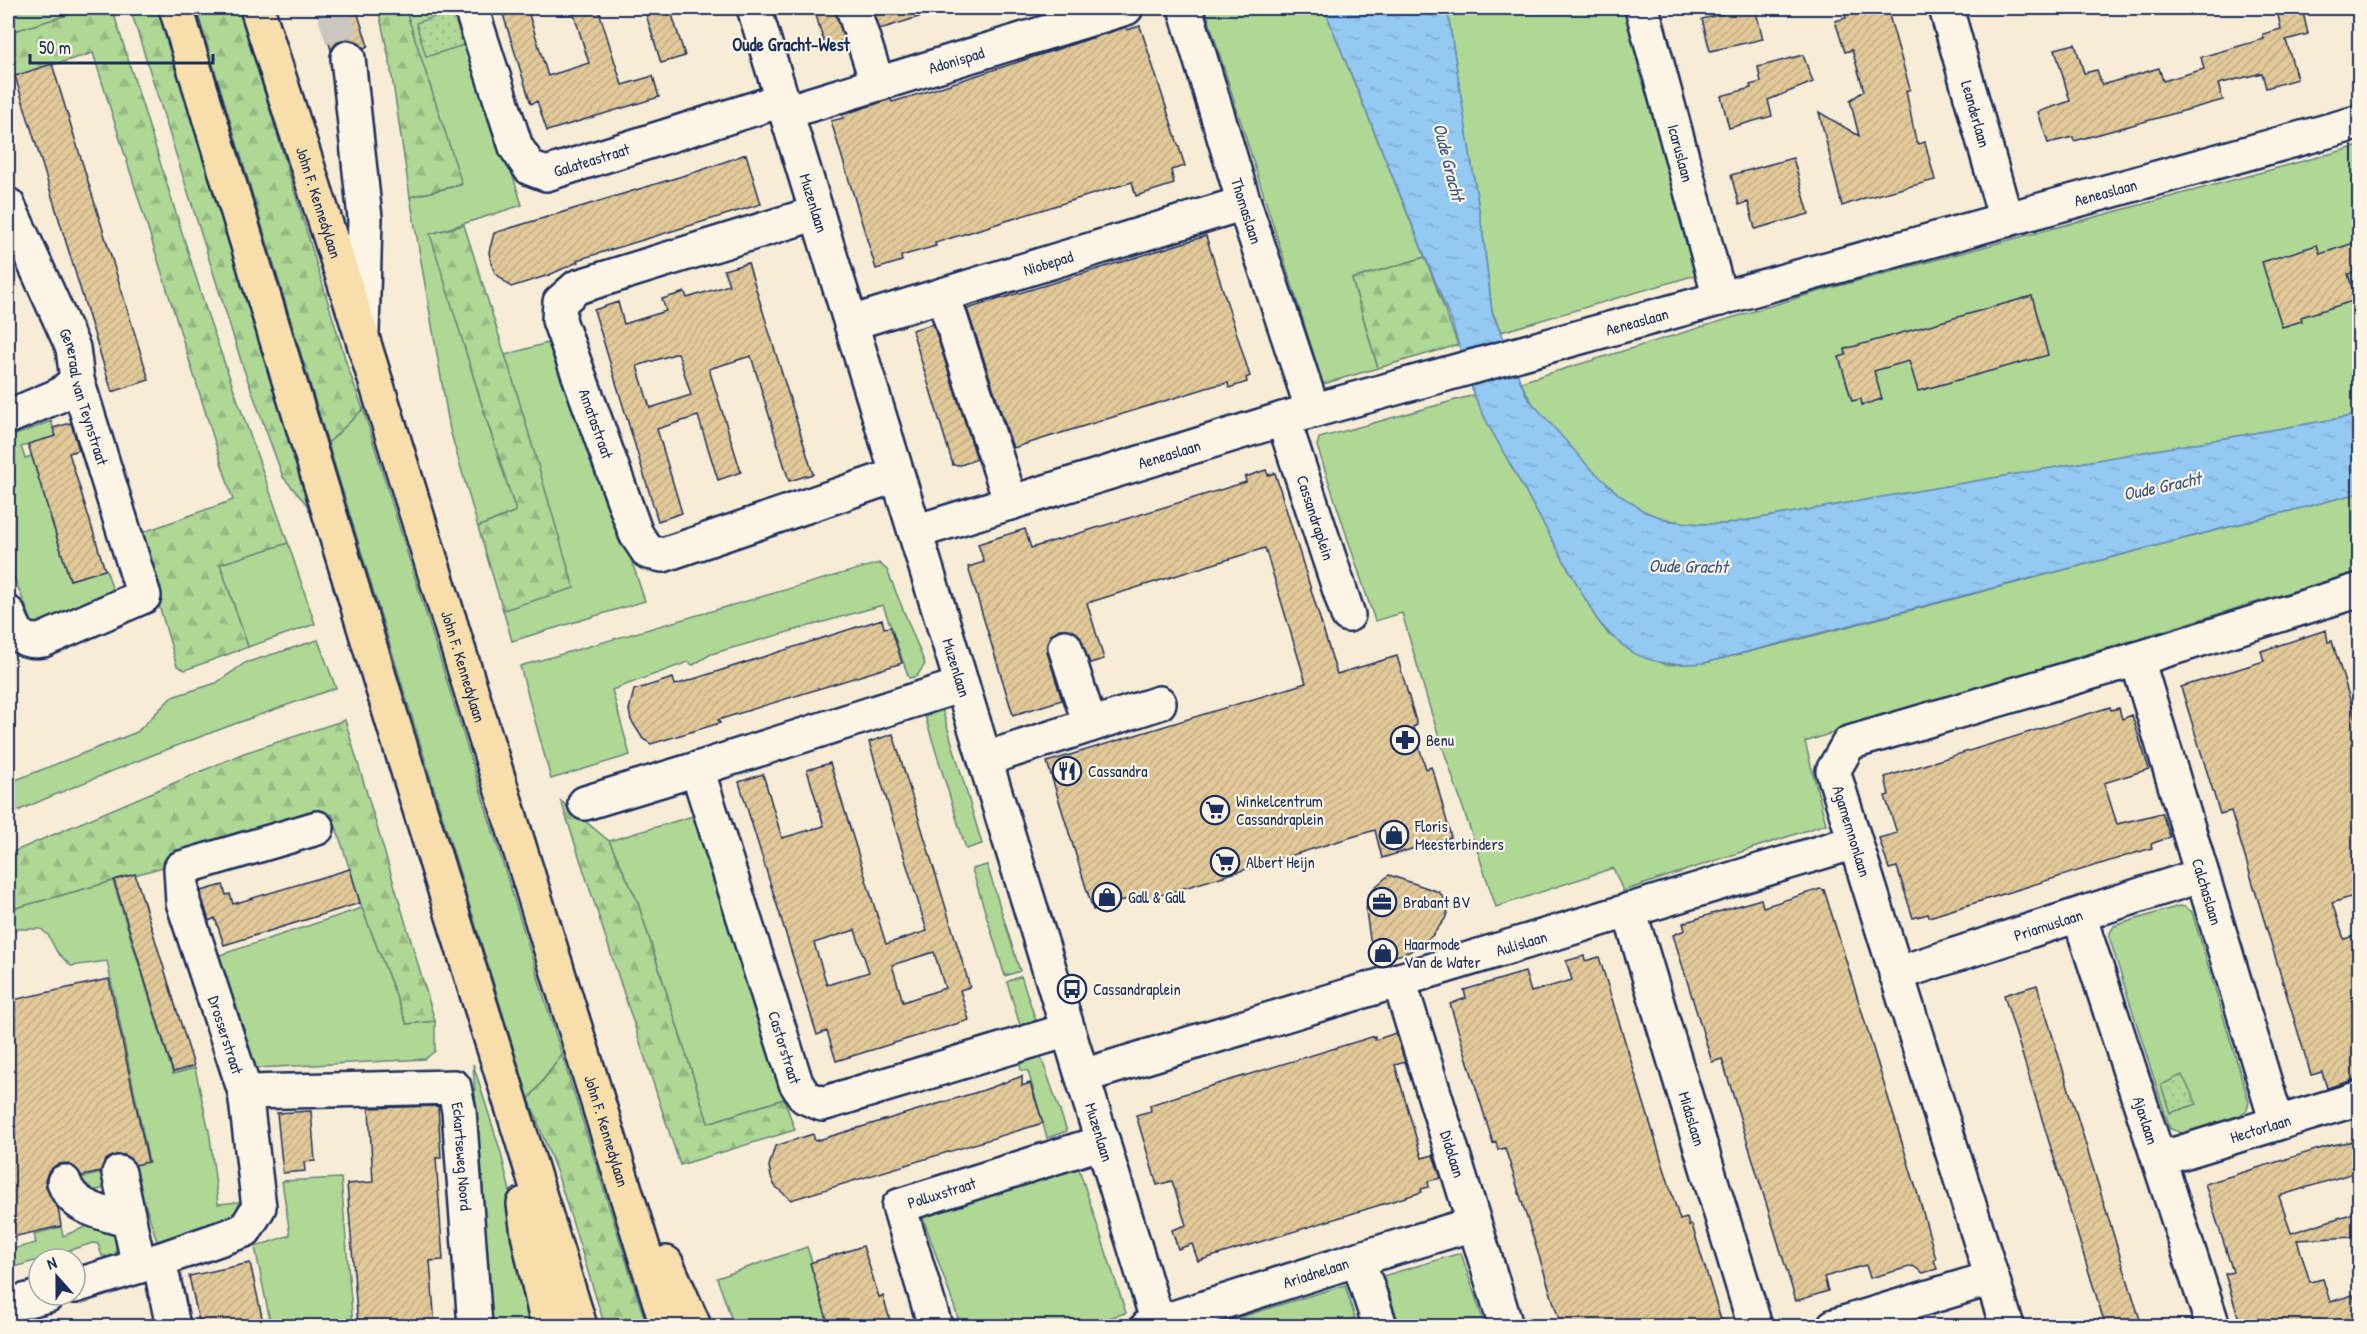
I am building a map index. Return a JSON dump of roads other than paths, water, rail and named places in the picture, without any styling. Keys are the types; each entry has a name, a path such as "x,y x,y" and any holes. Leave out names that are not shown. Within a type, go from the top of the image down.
{"main road":[{"path":"176,8 579,1326"},
{"name":"John F. Kennedylaan","path":"257,8 362,338 667,1326"},
{"path":"516,1121 528,1234 548,1326"},
{"path":"609,1139 694,1326"}],"street":[{"name":"Galateastraat","path":"471,8 516,147 530,168 546,174 784,106"},
{"name":"Muzenlaan","path":"754,8 1083,1076 1155,1325"},
{"path":"854,8 877,82"},
{"name":"Adonispad","path":"784,106 877,82 1126,8"},
{"name":"Thomaslaan","path":"1185,8 1244,203 1298,415"},
{"name":"Icaruslaan","path":"1642,8 1720,299"},
{"name":"Leanderlaan","path":"1946,8 2006,220"},
{"path":"348,58 365,218 362,338"},
{"name":"Aeneaslaan","path":"915,532 1298,415 2360,122"},
{"name":"Niobepad","path":"851,323 1244,203"},
{"name":"Generaal van Teynstraat","path":"8,205 73,348 77,380 144,596 43,640 32,642 22,639 14,628 8,613"},
{"name":"Amatastraat","path":"817,213 577,287 560,302 559,320 636,534 648,552 663,555 897,475"},
{"path":"943,295 1011,502"},
{"path":"8,417 60,395 77,380"},
{"name":"Cassandraplein","path":"1298,415 1348,615"},
{"name":"Agamemnonlaan","path":"2007,1326 1833,771 1849,742 2137,659 2360,590"},
{"path":"1065,647 1090,725"},
{"name":"Calchaslaan","path":"2137,659 2277,1123"},
{"path":"585,803 962,685"},
{"path":"985,759 1158,703"},
{"name":"Castorstraat","path":"697,769 796,1083 805,1097 822,1104 1068,1030"},
{"name":"Drosserstraat","path":"87,1282 245,1230 259,1207 245,1092 183,902 182,868 317,828"},
{"name":"Aulislaan","path":"1083,1076 1855,842"},
{"name":"Priamuslaan","path":"1896,974 2202,875"},
{"name":"Midaslaan","path":"1629,909 1755,1326"},
{"name":"Ajaxlaan","path":"2079,915 2213,1326"},
{"name":"Didolaan","path":"1399,980 1506,1326"},
{"name":"Eckartseweg Noord","path":"245,1092 454,1087 459,1111 475,1326"},
{"name":"Hectorlaan","path":"2160,1159 2360,1098"},
{"name":"Polluxstraat","path":"935,1326 899,1206 1103,1142"},
{"path":"118,1173 129,1221 149,1263 173,1326"},
{"path":"64,1182 71,1198 81,1205 129,1221"},
{"name":"Ariadnelaan","path":"1155,1325 1358,1258 1473,1224"},
{"path":"1358,1258 1380,1326"},
{"path":"1834,1326 1992,1278"},
{"path":"8,1305 27,1300"}],"water":[{"name":"Oude Gracht","path":"1324,8 1447,8 1483,235 1492,312 1527,397 1588,466 1617,493 1645,512 1672,521 1726,524 2359,415 2359,493 1704,663 1671,664 1643,657 1619,643 1596,618 1490,428 1474,395 1452,323"}],"tunnel":[{"path":"332,8 348,58"}],"place":[{"name":"Benu","path":"1405,740"},
{"name":"Cassandra","path":"1067,771"},
{"name":"Winkelcentrum Cassandraplein","path":"1215,810"},
{"name":"Floris Meesterbinders","path":"1394,835"},
{"name":"Albert Heijn","path":"1225,862"},
{"name":"Gall & Gall","path":"1107,897"},
{"name":"Brabant BV","path":"1382,902"},
{"name":"Haarmode Van de Water","path":"1383,953"},
{"name":"Cassandraplein","path":"1072,989"}],"district":[{"name":"Oude Gracht-West","path":"791,44"}]}
